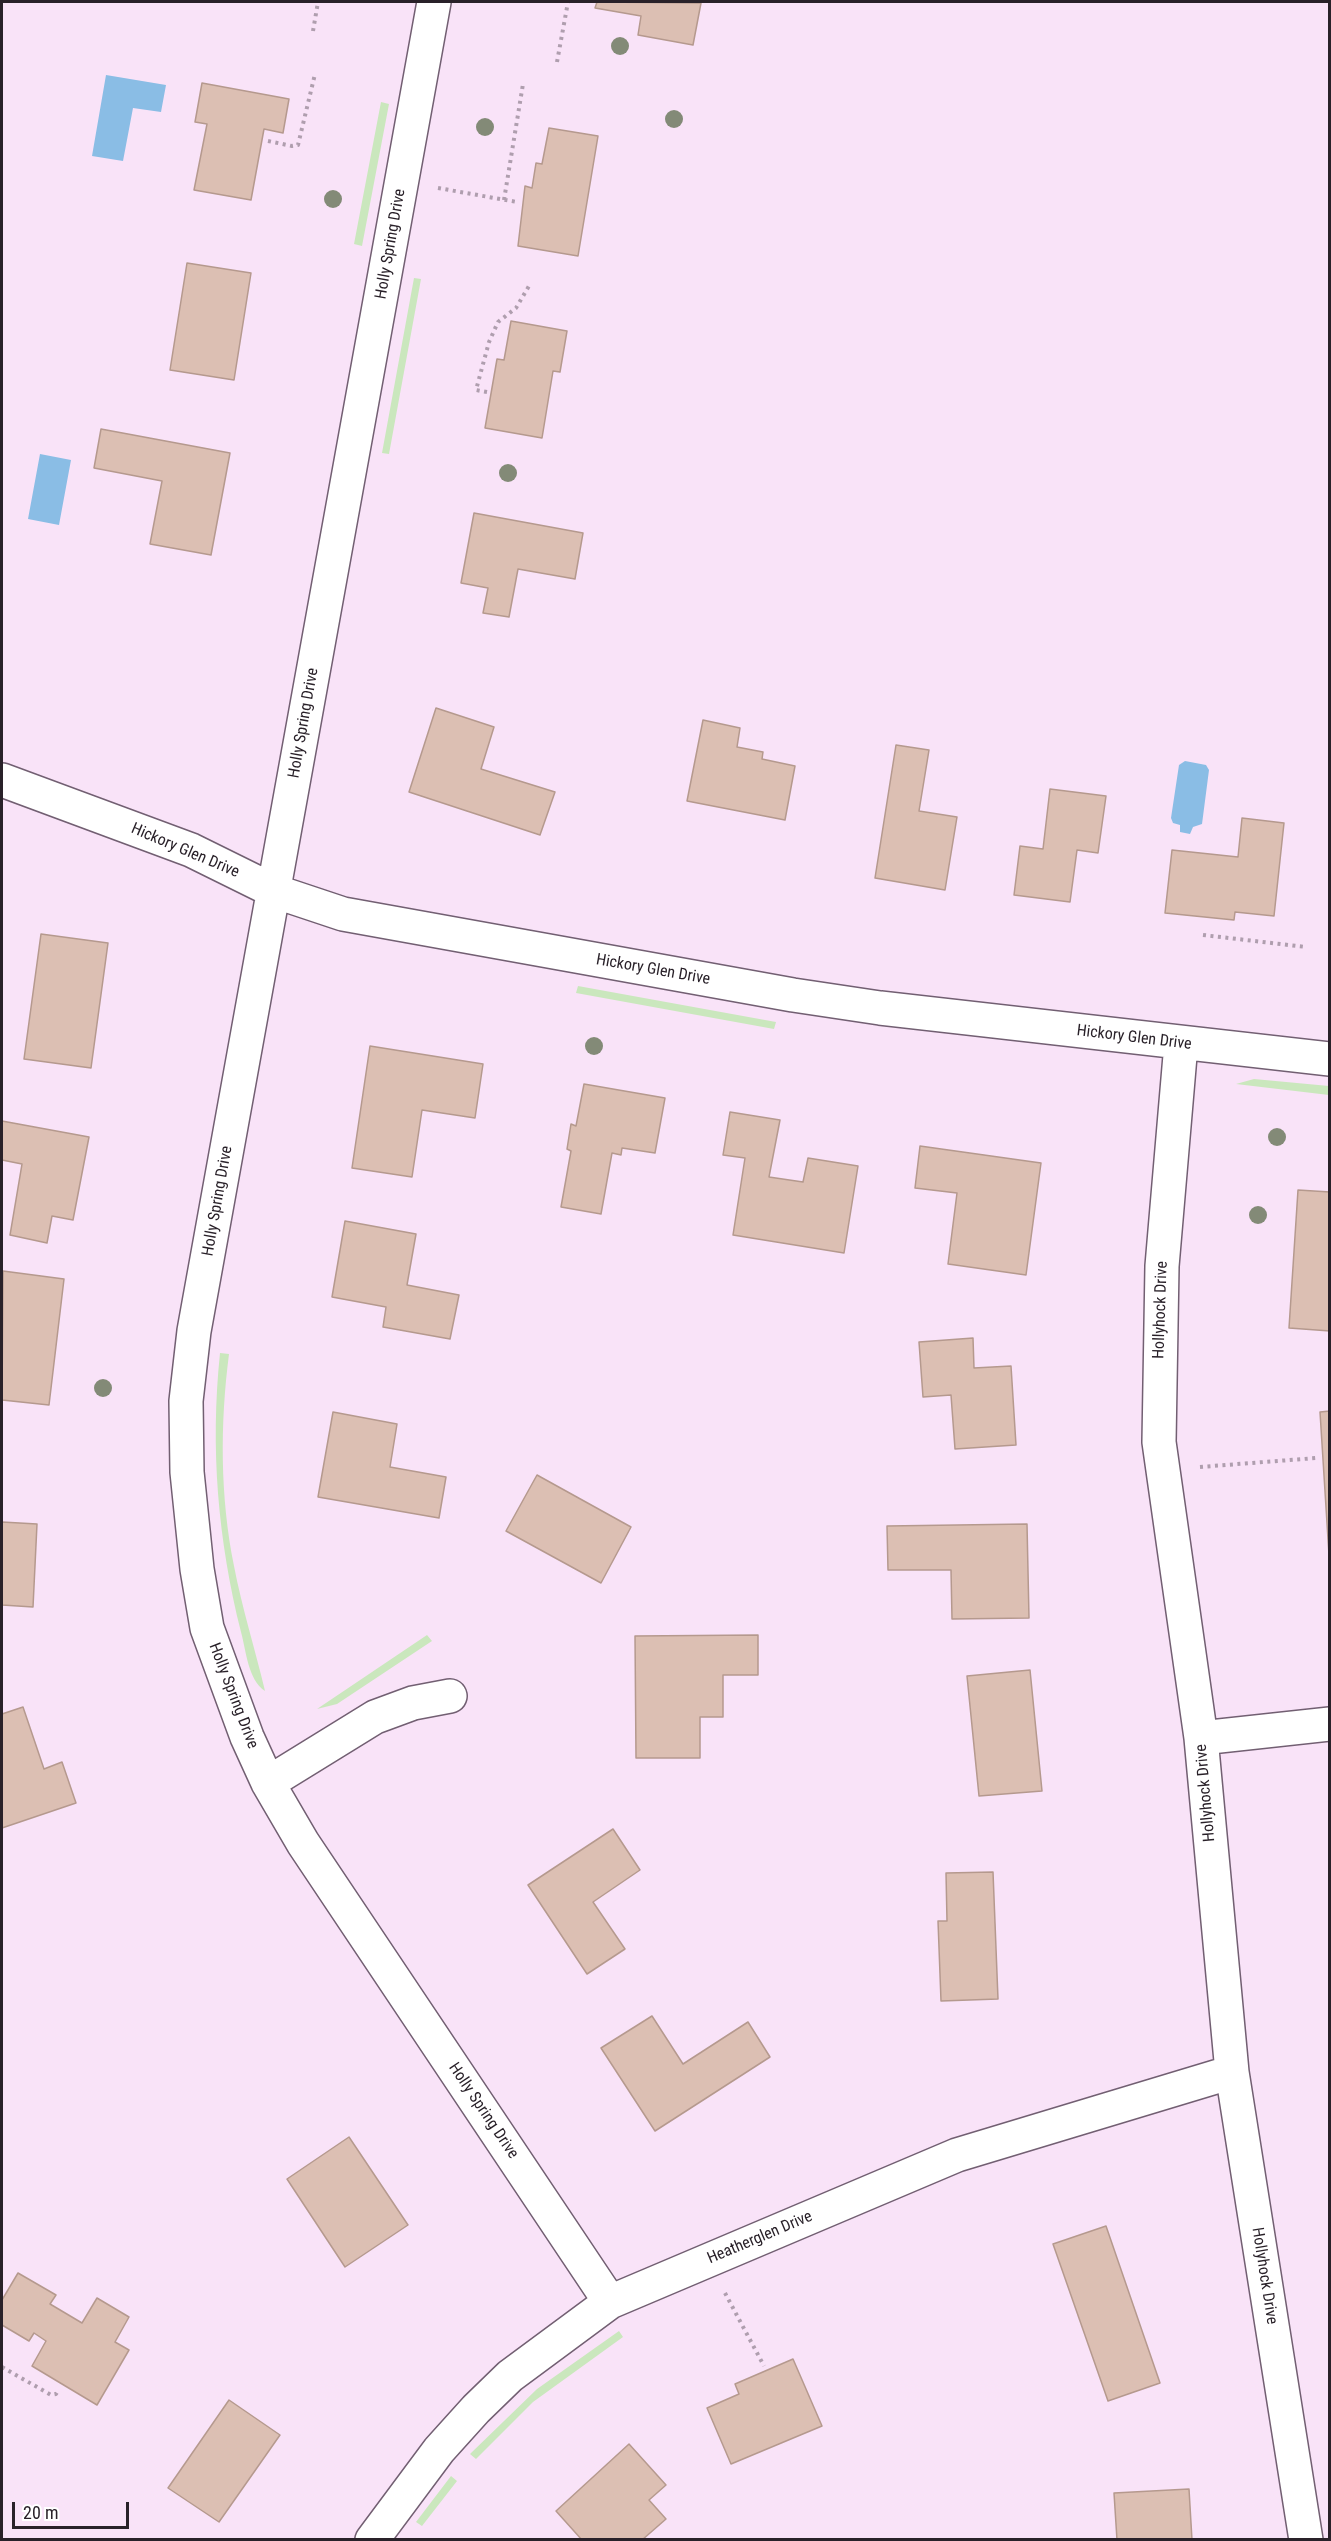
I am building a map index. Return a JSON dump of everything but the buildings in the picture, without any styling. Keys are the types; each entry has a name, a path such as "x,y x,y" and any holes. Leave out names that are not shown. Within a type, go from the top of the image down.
{"street":[{"name":"Holly Spring Drive","path":"435,2 194,1331 186,1401 191,1510 207,1628 247,1737 268,1783 303,1843 610,2302"},
{"name":"Hickory Glen Drive","path":"2,780 191,850 274,891 343,914 793,995 1181,1044 1329,1059"},
{"name":"Hollyhock Drive","path":"1181,1044 1162,1266 1159,1442 1201,1738 1232,2072 1306,2540"},
{"path":"268,1783 375,1717 413,1704 450,1696"},
{"path":"1201,1738 1329,1724"},
{"name":"Heatherglen Drive","path":"372,2540 418,2477 476,2409 510,2376 610,2302 957,2155 1232,2072"}],"path":[{"path":"313,31 318,2"},
{"path":"558,62 568,2"},
{"path":"268,141 298,145 315,74"},
{"path":"504,200 523,84"},
{"path":"430,187 517,202"},
{"path":"487,392 476,390 489,342 498,322 516,308 529,286"},
{"path":"1203,935 1306,947"},
{"path":"1189,1468 1316,1458"},
{"path":"724,2291 765,2366"},
{"path":"2,2367 51,2395 56,2394 59,2389"}],"green space":[{"path":"381,102 389,104 362,246 354,244"},
{"path":"414,278 421,279 389,454 382,453"},
{"path":"578,986 776,1022 774,1029 576,993"},
{"path":"1254,1079 1329,1086 1329,1095 1236,1084"},
{"path":"220,1353 229,1354 224,1407 223,1460 229,1540 265,1691 255,1680 248,1664 233,1598 222,1529 216,1459"},
{"path":"427,1635 432,1641 337,1704 317,1709"},
{"path":"619,2331 623,2337 533,2402 476,2459 470,2454 537,2389"},
{"path":"451,2476 457,2481 422,2526 416,2522"}],"water":[{"path":"106,75 166,85 161,112 133,108 123,161 92,156"},
{"path":"40,454 71,460 59,525 28,519"},
{"path":"1185,761 1206,765 1209,770 1202,824 1193,827 1190,834 1180,832 1180,825 1173,823 1171,818 1179,765"}]}
